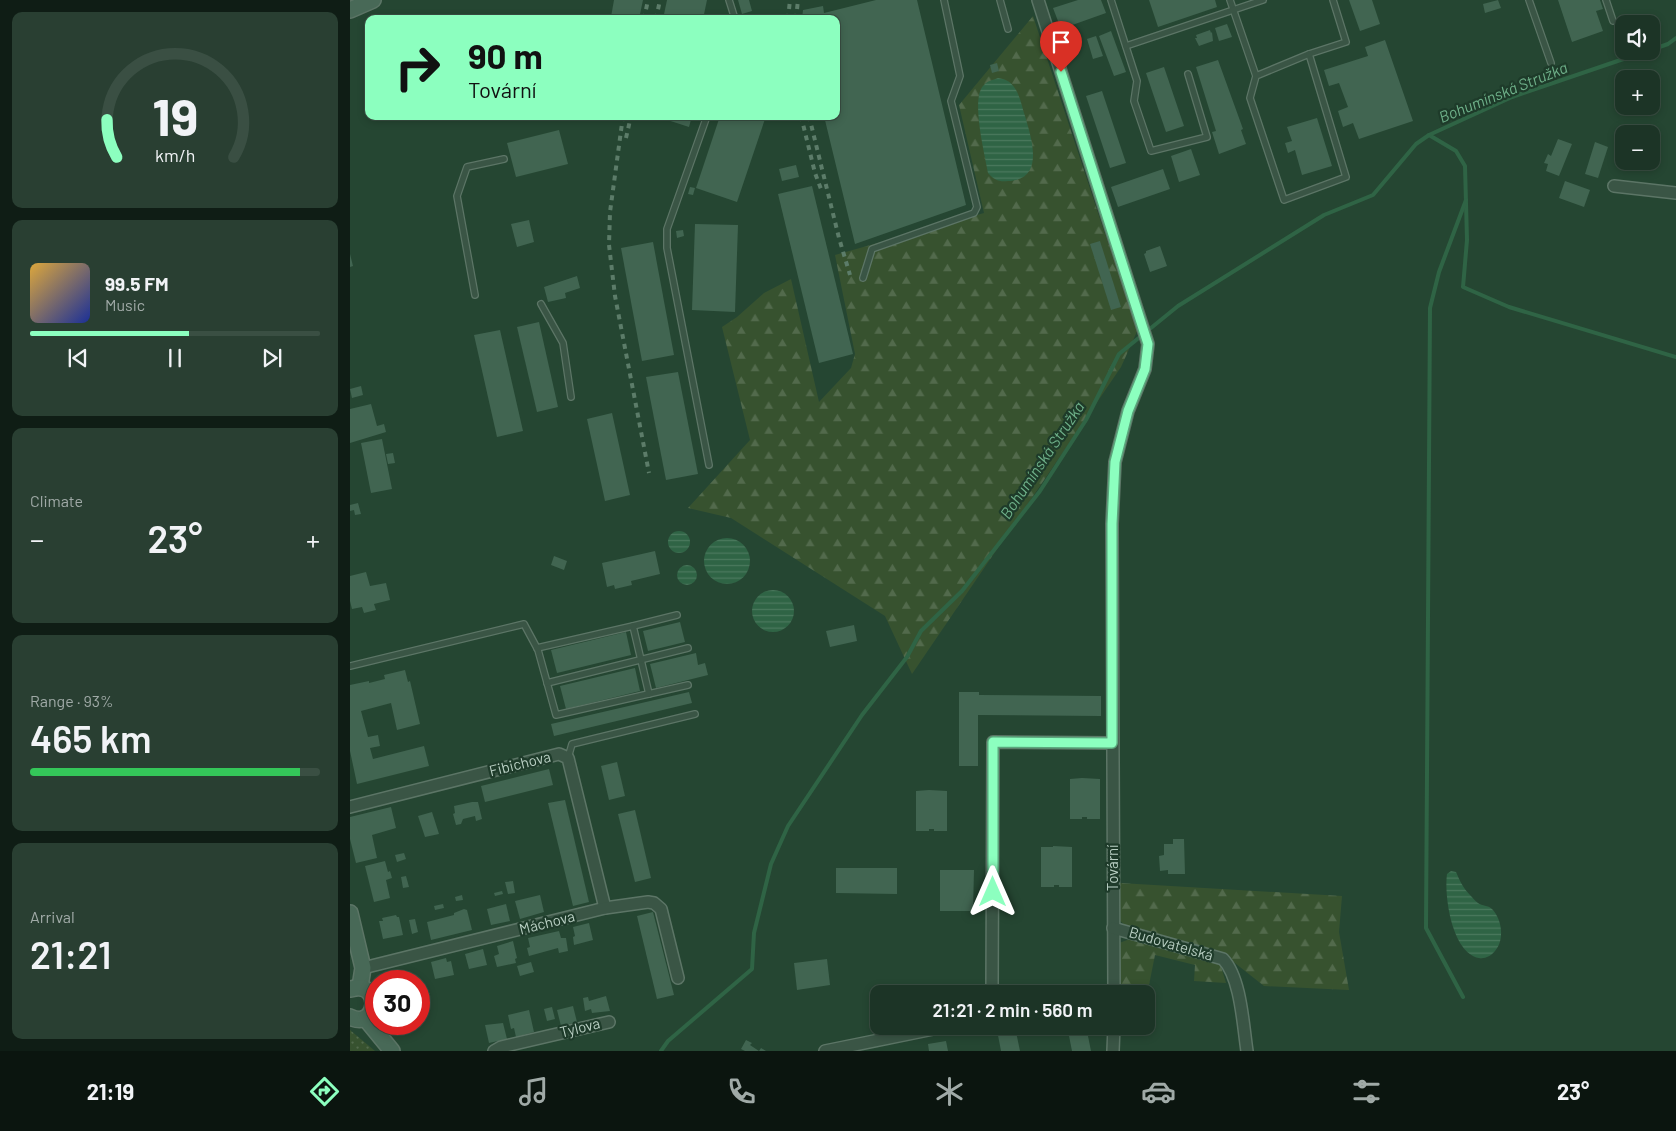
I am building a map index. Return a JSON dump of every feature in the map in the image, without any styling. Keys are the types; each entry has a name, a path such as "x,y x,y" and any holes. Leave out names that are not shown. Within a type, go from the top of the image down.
{"main road":[{"path":"350,10 373,0"},
{"path":"350,913 363,968 355,988 370,993 374,1004 373,1010 357,1017 392,1051"}],"street":[{"name":"Tovární","path":"1038,0 1148,344 1145,369 1128,411 1115,462 1112,524 1114,985"},
{"path":"1614,186 1676,193"},
{"path":"992,985 993,742 1112,743"},
{"name":"Fibichova","path":"350,807 559,754 568,758 605,908"},
{"name":"Máchova","path":"363,968 605,908 648,902 658,905 661,909 678,978"},
{"name":"Budovatelská","path":"1113,928 1223,959 1229,965 1236,980 1247,1051"},
{"name":"Tylova","path":"494,1051 609,1022"},
{"path":"825,1051 904,1035"},
{"path":"1113,1051 1114,1035"}],"lane":[{"path":"729,0 734,15"},
{"path":"863,278 872,249 974,213 977,207 951,101 960,76 944,0"},
{"path":"1000,0 1008,29"},
{"path":"1111,0 1137,81 1134,101 1151,151 1207,138 1188,74"},
{"path":"1230,0 1256,76 1250,98 1284,200 1346,177 1309,54"},
{"path":"1126,46 1263,0"},
{"path":"1256,76 1309,54 1346,42 1333,0"},
{"path":"1529,0 1551,63"},
{"path":"1606,0 1613,21"},
{"path":"706,120 667,229 667,248 709,465"},
{"path":"475,295 457,196 467,167 504,159"},
{"path":"541,304 563,344 571,397"},
{"path":"537,648 678,616"},
{"path":"350,666 524,624 537,648 556,716 688,685"},
{"path":"634,626 649,694"},
{"path":"547,683 688,648"},
{"path":"568,758 572,744 695,714"}],"green space":[{"path":"1033,16 1104,231 1139,327 1121,367 912,674 885,616 731,518 688,508 750,440 722,327 737,317 764,293 791,279 819,402 851,368 855,354 835,255 984,213 959,105"},
{"path":"1120,883 1342,896 1339,932 1349,990 1264,986 1226,956 1131,930 1119,920"},
{"path":"1130,939 1220,963 1226,983 1194,981 1195,965 1155,955 1149,985 1119,985 1119,943"},
{"path":"350,1030 375,1051 350,1051"}],"shaded area":[{"path":"998,78 1009,82 1016,90 1030,135 1033,156 1032,166 1028,173 1020,179 1008,181 997,180 988,173 978,113 980,91 987,82"},
{"path":"679,531 687,534 690,542 687,550 679,553 671,550 668,542 671,534"},
{"path":"727,538 740,542 746,548 750,561 746,574 740,580 727,584 714,580 708,574 704,561 708,548 714,542"},
{"path":"687,565 694,568 697,575 694,582 687,585 680,582 677,575 680,568"},
{"path":"777,590 785,593 791,599 794,611 791,623 785,629 769,632 761,629 755,623 752,607 755,599 761,593"},
{"path":"1451,871 1456,872 1464,887 1475,900 1490,908 1498,918 1501,930 1500,941 1495,951 1488,957 1479,958 1470,954 1462,946 1456,935 1449,909 1446,884 1447,874"}],"building":[{"path":"614,0 643,0 640,15 611,15"},
{"path":"667,0 707,0 704,15 664,15"},
{"path":"738,0 749,0 752,11 742,14"},
{"path":"876,0 917,0 966,205 855,244 825,120 840,120 840,15 802,15 803,10 823,6 824,13"},
{"path":"1078,0 1101,0 1106,13 1061,29 1053,8"},
{"path":"1149,0 1215,0 1217,7 1158,27"},
{"path":"1349,0 1372,0 1380,24 1360,31"},
{"path":"1498,0 1501,8 1485,13 1483,4"},
{"path":"1558,0 1600,0 1603,9 1596,11 1603,31 1572,42"},
{"path":"1227,24 1232,37 1219,41 1215,28"},
{"path":"1210,30 1213,41 1199,46 1195,38 1197,38 1196,35"},
{"path":"1111,31 1126,72 1114,76 1099,36"},
{"path":"1096,36 1103,56 1093,59 1087,39"},
{"path":"1385,40 1413,121 1359,139 1353,123 1343,127 1338,111 1348,107 1339,83 1329,86 1324,70 1368,56 1365,47"},
{"path":"1218,60 1243,129 1241,130 1246,144 1219,154 1212,132 1216,131 1196,67"},
{"path":"997,63 999,71 992,73 990,65"},
{"path":"1164,67 1184,126 1166,132 1146,73"},
{"path":"1102,91 1126,163 1110,168 1086,96"},
{"path":"1317,118 1332,166 1302,175 1295,150 1288,153 1285,143 1292,141 1287,127"},
{"path":"667,120 691,120 689,127"},
{"path":"719,120 765,120 737,202 696,188"},
{"path":"559,130 568,164 516,177 507,143"},
{"path":"1558,139 1572,144 1559,176 1546,171 1548,164 1544,163 1548,154 1551,156"},
{"path":"1595,142 1608,147 1598,178 1585,174"},
{"path":"1191,149 1200,175 1179,182 1171,156"},
{"path":"796,165 799,177 782,181 779,169"},
{"path":"1163,169 1170,189 1118,207 1111,187"},
{"path":"1565,181 1590,190 1584,207 1559,198"},
{"path":"812,186 853,354 819,363 778,194"},
{"path":"690,187 695,188 693,195 688,194"},
{"path":"529,220 534,242 517,247 511,224"},
{"path":"695,224 738,225 735,312 692,310"},
{"path":"683,230 684,236 677,238 676,231"},
{"path":"1100,241 1121,307 1111,310 1090,244"},
{"path":"653,242 674,355 642,361 621,248"},
{"path":"1160,246 1167,266 1150,272 1144,254 1146,251"},
{"path":"350,254 353,266 350,267"},
{"path":"577,276 580,288 565,293 566,298 548,302 544,287"},
{"path":"539,322 558,407 537,412 517,327"},
{"path":"500,330 523,431 497,437 474,335"},
{"path":"678,372 698,474 666,480 646,377"},
{"path":"361,386 363,395 352,398 350,389"},
{"path":"371,404 377,426 384,424 386,432 350,443 350,409"},
{"path":"612,413 630,495 605,501 587,419"},
{"path":"382,439 392,489 371,493 361,443"},
{"path":"393,453 395,463 388,464 386,454"},
{"path":"358,503 361,514 355,515 354,510 350,511 350,505"},
{"path":"655,551 660,574 631,581 632,585 615,589 614,585 607,587 602,563"},
{"path":"554,556 567,561 564,570 551,565"},
{"path":"366,572 370,586 386,583 390,600 374,604 376,610 364,613 362,607 352,609 350,601 350,576"},
{"path":"680,622 685,642 648,651 643,631"},
{"path":"854,625 857,641 830,647 826,631"},
{"path":"626,632 631,655 557,673 551,650"},
{"path":"696,653 698,665 705,663 708,675 656,688 650,664"},
{"path":"635,668 640,691 566,709 560,686"},
{"path":"405,670 408,682 410,681 420,724 397,730 391,703 361,711 368,737 378,735 380,746 370,748 373,759 424,746 429,766 357,784 350,751 350,685 385,679 384,675"},
{"path":"689,692 692,703 554,736 551,724"},
{"path":"959,692 979,692 979,695 1101,696 1101,716 978,715 978,766 959,766"},
{"path":"617,762 625,796 609,800 601,766"},
{"path":"549,769 553,785 485,802 481,786"},
{"path":"1070,779 1100,779 1100,819 1082,817 1082,819 1070,819"},
{"path":"916,791 947,791 947,831 929,829 929,831 916,831"},
{"path":"565,800 589,902 573,906 548,803"},
{"path":"478,802 482,819 476,821 475,816 463,819 461,824 456,825 453,814 455,813 454,806"},
{"path":"391,807 396,828 372,835 377,858 356,863 350,839 350,817"},
{"path":"635,810 651,878 635,882 618,814"},
{"path":"432,812 439,834 425,837 418,816"},
{"path":"1173,839 1184,839 1185,874 1168,874 1168,870 1160,871 1159,856 1164,855 1164,844 1173,844"},
{"path":"1041,847 1072,847 1072,887 1054,885 1054,887 1041,887"},
{"path":"404,853 406,859 397,862 395,855"},
{"path":"385,861 392,878 386,880 390,898 374,902 365,866"},
{"path":"836,868 897,868 897,894 836,893"},
{"path":"940,870 974,870 973,911 940,911"},
{"path":"406,876 409,887 403,888 401,877"},
{"path":"513,881 515,893 508,894 505,882"},
{"path":"502,891 503,894 495,896 494,893"},
{"path":"462,895 463,900 456,901 455,897"},
{"path":"540,895 544,912 520,919 515,901"},
{"path":"443,904 444,908 435,910 434,906"},
{"path":"506,904 510,921 491,925 487,909"},
{"path":"464,909 467,910 472,930 431,940 427,922 454,915 454,913"},
{"path":"653,912 674,995 657,999 637,916"},
{"path":"396,915 399,917 403,935 383,939 379,921 383,921 382,918"},
{"path":"415,919 418,932 412,934 409,920"},
{"path":"589,923 593,940 574,945 573,927"},
{"path":"559,931 561,938 566,938 568,951 559,953 558,948 529,956 527,948 530,947 528,938"},
{"path":"513,941 517,958 515,959 516,963 497,967 494,956 499,954 497,946"},
{"path":"483,949 487,965 469,969 465,954"},
{"path":"446,958 447,962 451,961 454,975 435,979 431,962"},
{"path":"827,959 830,985 797,990 794,963"},
{"path":"531,962 534,972 520,976 517,966"},
{"path":"606,996 610,1011 592,1013 591,1009 585,1011 583,998 588,997 589,1001"},
{"path":"573,1006 577,1022 561,1026 557,1010"},
{"path":"552,1007 555,1019 547,1021 544,1009"},
{"path":"529,1010 534,1032 516,1037 514,1028 511,1029 508,1015"},
{"path":"503,1023 507,1039 489,1043 485,1025"},
{"path":"998,1035 1017,1035 1020,1051 1001,1051"},
{"path":"1069,1035 1088,1035 1091,1051 1072,1051"},
{"path":"746,1040 752,1043 750,1045 759,1051 745,1051 741,1049"},
{"path":"946,1041 948,1051 929,1051 928,1044"}],"waterway":[{"name":"Bohumínská Stružka","path":"1660,47 1676,38"},
{"name":"Bohumínská Stružka","path":"661,1051 668,1041 752,969 754,933 771,864 788,826 862,715 907,657 921,631 962,591 1040,491 1086,420 1119,354 1178,306 1324,215 1373,195 1416,144 1429,135 1512,97 1621,60"},
{"path":"1429,135 1456,151 1465,166 1467,240 1463,287 1509,307 1676,357"},
{"path":"1463,997 1426,928 1430,308 1439,272 1466,200"}],"railway":[{"path":"645,15 648,0"},
{"path":"657,15 660,0"},
{"path":"788,15 790,0"},
{"path":"796,15 798,0"},
{"path":"622,120 610,212 609,245 615,296 649,473"},
{"path":"626,138 630,120"},
{"path":"802,120 815,173 821,189"},
{"path":"810,120 850,275"}],"route":[{"path":"993,892 993,742 1112,743 1112,524 1115,462 1128,411 1145,369 1148,344 1061,72"}]}
